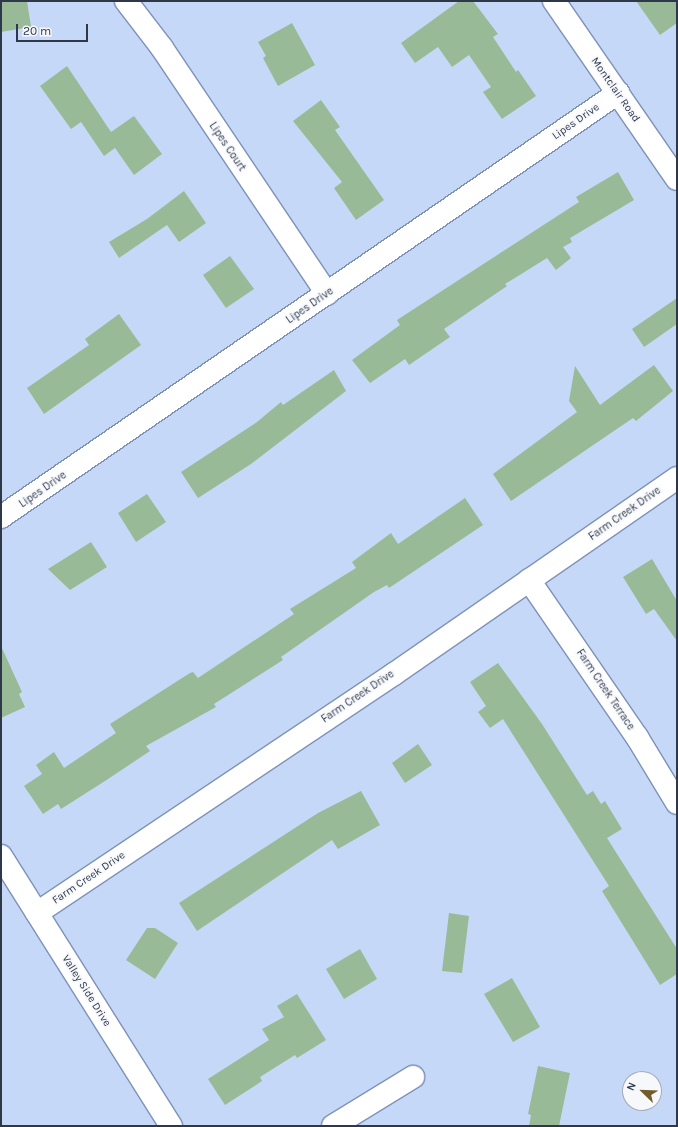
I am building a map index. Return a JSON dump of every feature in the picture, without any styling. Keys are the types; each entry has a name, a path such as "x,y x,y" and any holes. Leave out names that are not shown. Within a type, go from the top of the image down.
{"street":[{"name":"Lipes Court","path":"126,1 162,48 327,294"},
{"name":"Montclair Road","path":"554,1 677,179"},
{"name":"Lipes Drive","path":"1,517 618,93"},
{"name":"Farm Creek Drive","path":"37,913 530,580 677,478"},
{"name":"Farm Creek Terrace","path":"530,580 637,737 677,803"},
{"name":"Valley Side Drive","path":"1,856 171,1126"},
{"path":"333,1126 413,1078"}],"building":[{"path":"1,1 27,1 31,27 1,32"},
{"path":"459,1 473,1 498,34 493,37 516,72 518,70 536,96 502,119 483,92 491,87 469,55 452,67 438,47 415,63 401,43"},
{"path":"636,1 677,1 677,23 660,35"},
{"path":"292,23 315,65 278,86 263,58 266,56 258,42"},
{"path":"67,66 111,132 134,116 162,154 134,175 115,148 104,156 81,122 71,129 40,86"},
{"path":"321,100 340,127 335,130 384,200 356,220 334,188 342,182 293,121"},
{"path":"618,172 634,200 570,238 572,242 563,247 571,258 556,270 547,258 505,284 507,286 444,329 450,337 409,365 405,359 370,383 352,360 400,325 397,320 579,202 576,197"},
{"path":"184,191 206,223 179,242 167,225 119,258 109,242 147,219"},
{"path":"230,256 254,289 226,308 203,275"},
{"path":"677,298 677,324 644,347 632,329"},
{"path":"119,314 141,345 44,414 27,388 89,345 85,339"},
{"path":"654,365 673,391 636,421 633,418 511,501 493,474 577,412 569,401 575,366 600,405"},
{"path":"334,370 346,391 251,464 198,498 181,472 257,422 281,402 283,405"},
{"path":"147,494 166,522 136,542 118,513"},
{"path":"465,498 483,525 389,588 387,585 374,592 281,657 283,660 214,704 216,707 146,746 150,751 105,781 61,809 58,804 43,814 24,786 42,774 36,765 54,752 64,768 116,733 110,724 190,673 193,672 198,678 294,614 290,609 356,568 352,562 391,533 398,544"},
{"path":"91,542 107,567 70,590 48,569"},
{"path":"652,559 677,601 677,641 654,609 646,614 623,577"},
{"path":"1,646 22,692 19,694 25,707 1,718"},
{"path":"498,663 542,724 587,795 593,791 601,804 605,801 622,829 607,838 677,949 677,974 660,985 602,891 609,886 503,719 490,728 478,712 486,706 470,682"},
{"path":"418,744 432,765 405,783 392,763"},
{"path":"361,791 380,825 338,849 332,840 197,931 179,903 318,813"},
{"path":"449,913 469,916 462,973 442,971"},
{"path":"147,928 155,928 178,943 155,979 126,960"},
{"path":"360,949 377,979 344,999 326,969"},
{"path":"512,978 540,1027 513,1042 484,994"},
{"path":"297,994 326,1040 297,1058 295,1055 260,1077 262,1081 225,1105 208,1079 269,1040 262,1029 284,1017 277,1006"},
{"path":"538,1066 570,1073 559,1126 529,1126 531,1115 528,1114"}]}
